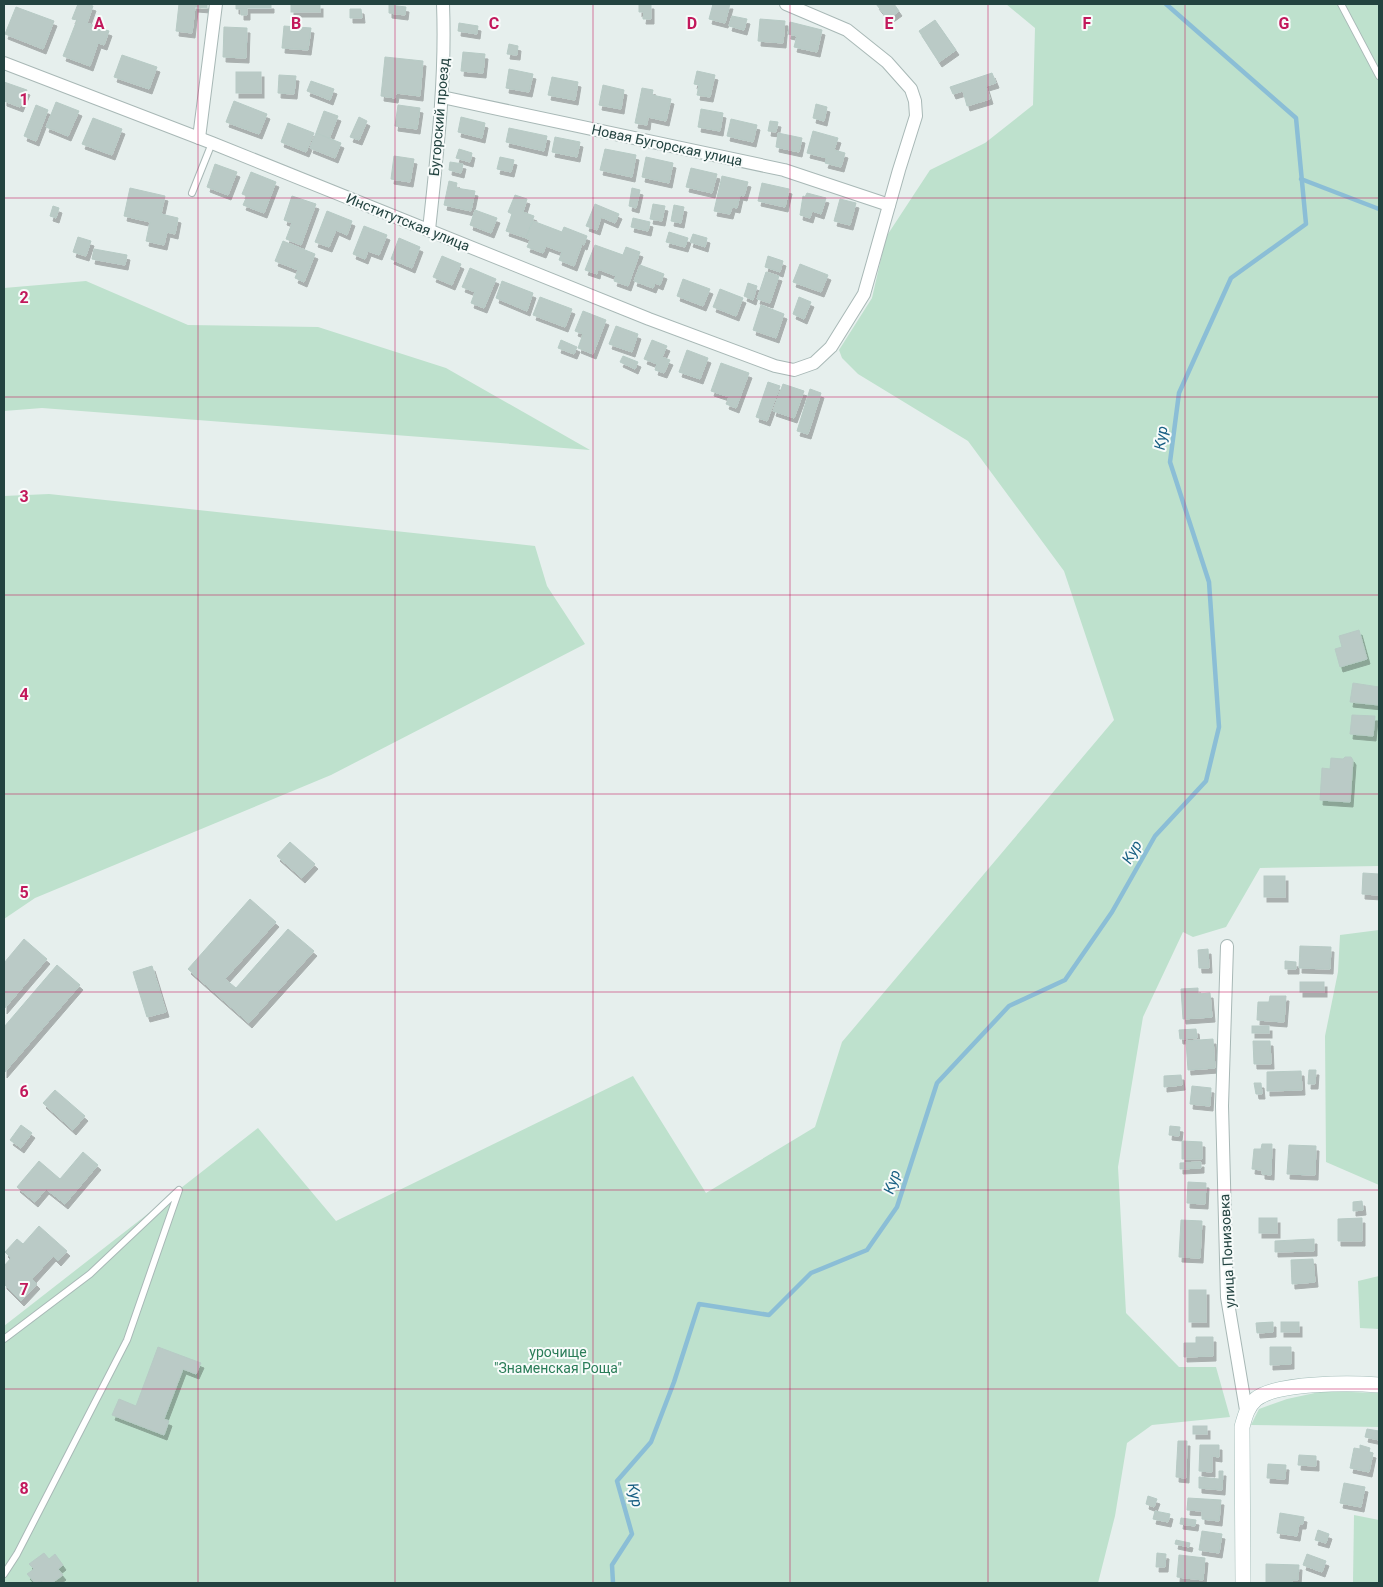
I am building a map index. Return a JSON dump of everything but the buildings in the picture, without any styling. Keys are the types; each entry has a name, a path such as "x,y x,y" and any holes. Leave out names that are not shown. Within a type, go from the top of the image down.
{"main road":[{"path":"1246,1410 1256,1399 1271,1392 1318,1384 1379,1385"},
{"name":"улица Понизовка","path":"1243,1583 1242,1427 1246,1410"}],"street":[{"path":"198,138 216,4"},
{"name":"Бугорский проезд","path":"429,230 442,97 445,38 444,4"},
{"path":"786,4 847,30 887,62 911,89 915,101 916,116 889,204"},
{"name":"Институтская улица","path":"4,63 212,143 649,319 775,366 794,370 814,363 831,347 864,294 889,204"},
{"name":"Новая Бугорская улица","path":"442,97 784,170 889,204"},
{"name":"улица Понизовка","path":"1227,946 1222,1106 1227,1297 1246,1410"}],"lane":[{"path":"1341,4 1379,76"},
{"path":"192,193 212,143"},
{"path":"4,1339 90,1274 179,1190 127,1340 17,1554 4,1574"}],"green space":[{"name":"урочище \"Знаменская Роща\"","path":"1006,4 1379,4 1379,866 1260,868 1226,927 1193,937 1183,932 1143,1017 1118,1167 1126,1313 1179,1367 1216,1367 1230,1417 1152,1425 1127,1443 1115,1516 1098,1583 4,1583 4,1326 258,1128 336,1221 633,1076 706,1193 815,1127 842,1042 1114,720 1064,571 968,441 858,374 842,358 839,350 872,298 886,237 930,170 985,143 1033,105 1035,28"},
{"path":"86,281 188,325 318,327 446,368 590,450 42,408 4,411 4,288"},
{"path":"49,494 535,546 547,586 585,644 331,775 35,898 4,919 4,496"},
{"path":"1379,930 1379,1185 1326,1162 1325,1036 1338,972 1340,935"},
{"path":"1379,1276 1379,1329 1360,1328 1358,1281"},
{"path":"1324,1391 1379,1393 1379,1427 1251,1425 1259,1409 1287,1399"},
{"path":"1354,1515 1379,1520 1379,1583 1353,1583"}],"waterway":[{"name":"Кур","path":"613,1583 612,1565 632,1534 617,1481 651,1442 674,1382 699,1304 769,1315 811,1273 867,1250 897,1207 937,1083 1009,1006 1065,980 1112,912 1155,836 1206,781 1219,727 1209,582 1170,462 1179,393 1231,278 1306,224 1296,118 1166,4"},
{"path":"1301,179 1379,209"}]}
